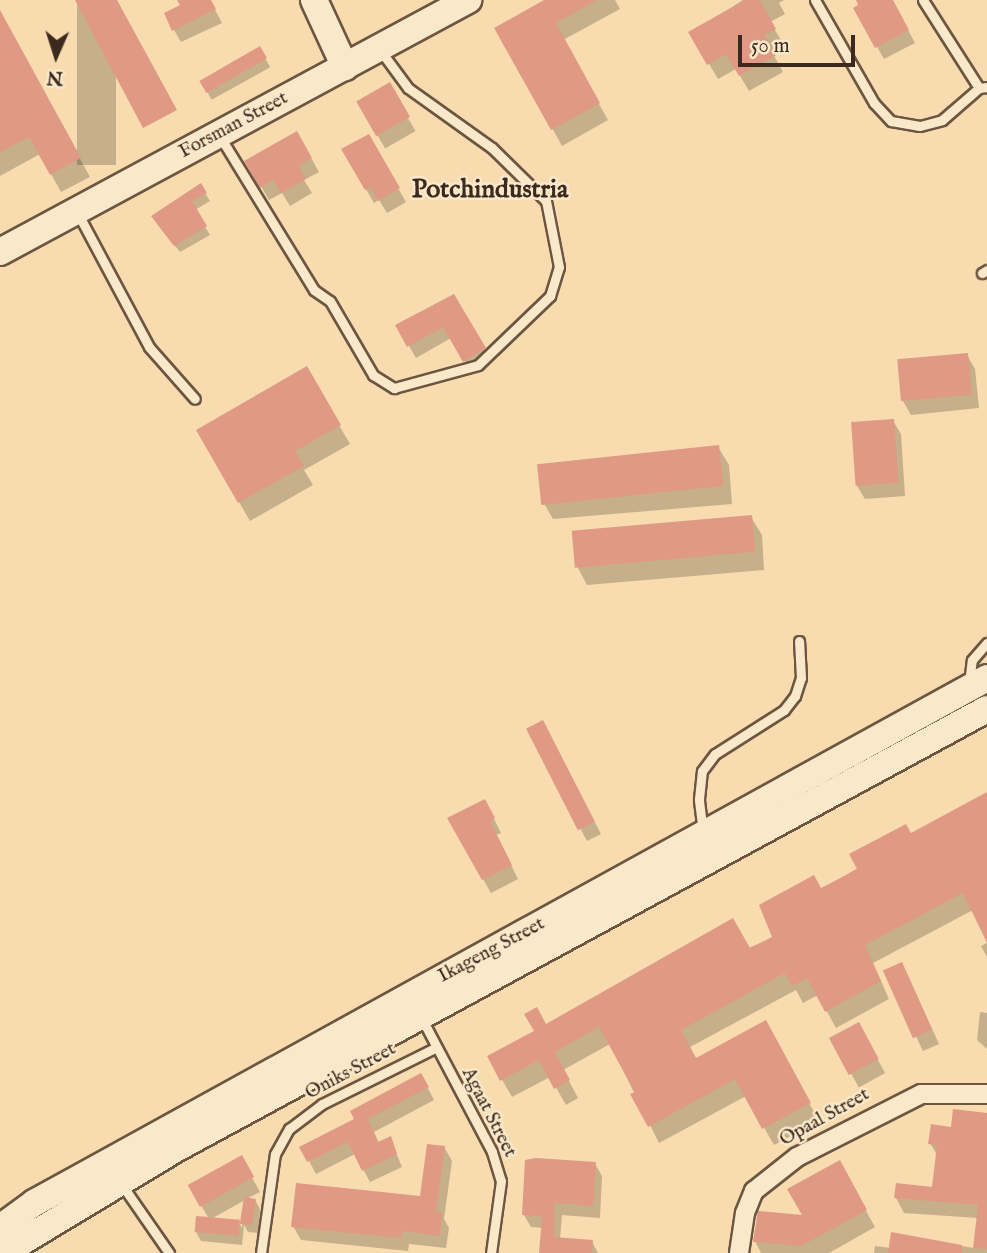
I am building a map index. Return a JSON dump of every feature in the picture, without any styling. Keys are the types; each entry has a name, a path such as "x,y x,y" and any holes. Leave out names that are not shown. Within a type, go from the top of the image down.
{"street":[{"path":"314,0 345,67"},
{"name":"Forsman Street","path":"0,252 468,0"},
{"path":"978,682 985,714"},
{"name":"Ikageng Street","path":"3,1253 115,1172 786,804 978,682"},
{"name":"Ikageng Street","path":"786,804 985,714"},
{"name":"Opaal Street","path":"739,1253 745,1213 754,1191 797,1157 921,1094 987,1094"},
{"name":"Ikageng Street","path":"0,1228 34,1203 115,1172"}],"lane":[{"path":"815,0 874,103 891,121 919,125 942,120 983,87 923,0"},
{"path":"219,134 314,290 330,301 373,375 394,388 478,365 550,296 559,267 546,201 492,148 408,88 379,48"},
{"path":"76,211 149,346 195,398"},
{"path":"710,847 699,814 702,771 715,754 784,710 795,696 801,678 799,641"},
{"path":"978,682 972,660 987,643"},
{"name":"Agaat Street","path":"416,1005 435,1048 492,1152 501,1181 491,1253"},
{"name":"Oniks Street","path":"261,1253 275,1154 289,1129 322,1104 435,1048"},
{"path":"115,1172 169,1253"}],"building":[{"path":"75,0 117,0 177,110 143,128"},
{"path":"177,0 211,0 216,9 172,31 164,13 180,5"},
{"path":"544,0 597,0 556,23 600,103 551,130 494,28"},
{"path":"745,0 760,0 776,29 764,35 776,55 739,76 726,54 707,65 688,32"},
{"path":"856,0 893,0 909,30 875,48 853,8 858,5"},
{"path":"0,10 81,158 50,175 29,137 0,152"},
{"path":"260,46 267,58 206,93 199,81"},
{"path":"390,82 410,117 376,136 356,102"},
{"path":"297,131 312,158 298,166 306,179 281,193 273,180 260,188 244,161"},
{"path":"369,134 400,188 378,201 370,187 365,190 341,149"},
{"path":"201,183 207,193 192,201 207,226 174,246 151,216"},
{"path":"454,294 486,348 463,362 443,327 407,347 395,325"},
{"path":"968,353 972,395 901,401 897,359"},
{"path":"307,366 341,425 295,451 304,466 238,503 196,430"},
{"path":"894,419 898,483 856,486 851,422"},
{"path":"719,445 723,486 541,505 537,464"},
{"path":"752,515 755,552 575,568 572,531"},
{"path":"543,720 595,822 578,830 526,729"},
{"path":"987,792 987,943 963,893 865,945 881,981 825,1012 807,978 792,986 785,973 681,1030 696,1058 766,1020 811,1103 762,1129 735,1079 648,1127 630,1094 635,1092 599,1027 555,1052 570,1080 554,1089 539,1060 500,1081 487,1056 534,1031 524,1014 537,1007 546,1024 733,918 750,948 772,937 759,905 814,875 821,888 857,869 849,854 906,824 911,833"},
{"path":"485,799 495,818 490,821 512,865 482,880 447,818"},
{"path":"902,962 932,1030 913,1038 883,971"},
{"path":"859,1022 879,1059 849,1075 829,1038"},
{"path":"421,1073 429,1087 368,1119 378,1142 391,1136 397,1154 362,1171 348,1142 307,1162 299,1147 354,1119 350,1111"},
{"path":"953,1109 987,1113 987,1249 973,1248 978,1205 894,1198 896,1183 932,1187 937,1145 928,1144 931,1124 951,1127"},
{"path":"427,1144 445,1146 436,1212 442,1213 440,1236 402,1231 401,1238 291,1227 296,1183 420,1196"},
{"path":"242,1155 254,1177 200,1207 188,1185"},
{"path":"536,1158 596,1162 593,1206 555,1203 554,1237 593,1240 592,1253 539,1253 542,1216 522,1215 525,1160"},
{"path":"840,1160 867,1210 801,1246 753,1242 758,1211 802,1215 787,1189"},
{"path":"244,1197 256,1199 252,1226 240,1224"},
{"path":"196,1216 240,1220 238,1236 195,1232"},
{"path":"891,1232 962,1245 962,1253 888,1253"}],"district":[{"name":"Potchindustria","path":"490,190"}]}
